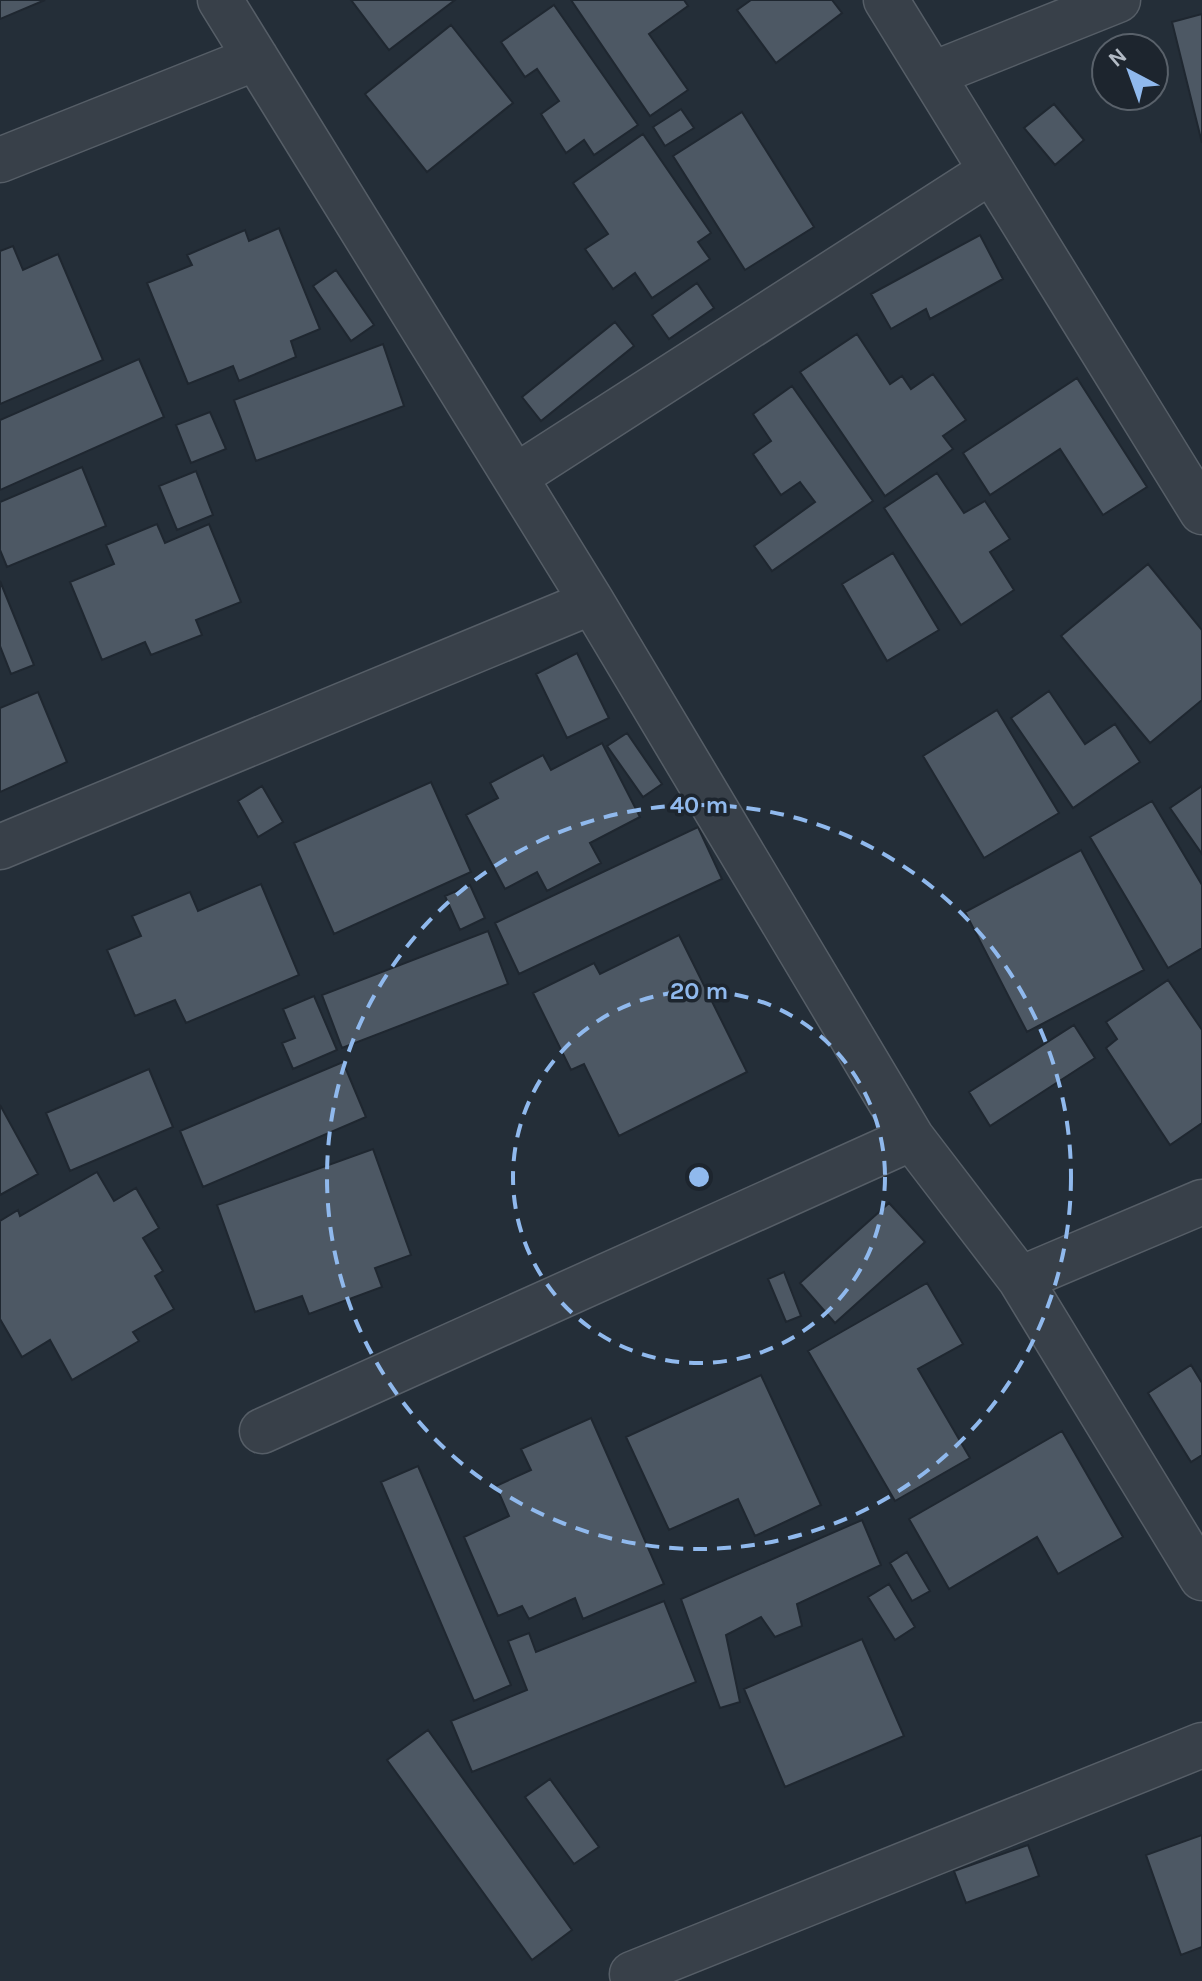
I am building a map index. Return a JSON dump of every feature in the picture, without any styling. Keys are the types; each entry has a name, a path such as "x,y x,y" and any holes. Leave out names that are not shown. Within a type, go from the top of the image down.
{"street":[{"path":"220,0 592,602 912,1138 1020,1279 1202,1578"},
{"path":"886,0 1202,512"},
{"path":"933,74 1118,0"},
{"path":"0,160 256,58"},
{"path":"515,477 991,171"},
{"path":"0,847 592,602"},
{"path":"262,1431 912,1138"},
{"path":"1020,1279 1202,1202"},
{"path":"632,1974 1202,1745"}],"building":[{"path":"0,0 45,0 0,19"},
{"path":"351,0 455,0 389,50"},
{"path":"571,0 684,0 688,6 649,34 688,90 650,116"},
{"path":"751,0 832,0 842,13 776,63 737,10"},
{"path":"554,5 638,125 594,155 584,140 566,153 541,114 559,101 537,69 525,77 501,42"},
{"path":"1202,14 1202,143 1172,22"},
{"path":"451,25 513,103 427,172 365,94"},
{"path":"1054,104 1084,140 1055,165 1024,128"},
{"path":"681,109 694,128 665,146 653,127"},
{"path":"742,112 814,227 745,270 673,156"},
{"path":"643,134 711,233 698,242 710,259 652,298 635,273 613,289 585,249 608,234 573,183"},
{"path":"279,228 320,329 291,341 296,357 239,381 233,366 188,384 147,283 192,265 187,255 245,230 249,241"},
{"path":"980,235 1003,279 930,319 926,309 891,329 871,294"},
{"path":"13,246 23,270 58,254 103,360 0,404 0,251"},
{"path":"336,270 374,325 351,341 313,286"},
{"path":"697,283 714,308 669,339 652,315"},
{"path":"615,322 634,346 541,421 522,397"},
{"path":"857,334 890,384 902,376 911,389 933,374 966,420 943,436 953,449 885,496 800,372"},
{"path":"383,344 404,406 256,461 234,400"},
{"path":"139,359 164,417 0,490 0,420"},
{"path":"1077,378 1147,487 1103,515 1060,449 990,495 963,453"},
{"path":"792,386 873,501 772,571 754,546 815,502 800,482 781,495 753,454 771,441 753,414"},
{"path":"210,412 226,449 191,463 176,425"},
{"path":"82,467 106,526 7,567 0,550 0,502"},
{"path":"196,471 213,515 177,530 159,486"},
{"path":"937,473 964,513 985,501 1010,539 990,552 1014,590 961,625 884,508"},
{"path":"157,524 165,543 209,524 241,602 196,620 202,635 151,655 145,642 102,660 70,582 114,564 106,545"},
{"path":"893,553 939,630 887,661 842,584"},
{"path":"1148,564 1202,630 1202,700 1150,743 1061,636"},
{"path":"0,581 34,665 11,674 0,646"},
{"path":"577,653 609,718 567,738 536,674"},
{"path":"1049,691 1085,744 1115,724 1140,762 1073,808 1011,718"},
{"path":"38,692 67,762 0,792 0,708"},
{"path":"997,710 1059,813 984,858 923,756"},
{"path":"627,733 662,784 643,797 607,746"},
{"path":"602,743 640,817 590,843 601,863 547,891 537,872 505,889 466,815 498,798 490,783 543,755 551,770"},
{"path":"431,782 471,872 334,934 294,843"},
{"path":"262,786 283,822 258,837 238,801"},
{"path":"1202,786 1202,854 1170,808"},
{"path":"1152,801 1202,885 1202,948 1168,968 1090,837"},
{"path":"698,827 722,879 519,974 495,923"},
{"path":"1081,850 1144,970 1027,1032 965,912"},
{"path":"261,884 299,975 186,1023 175,1000 135,1016 107,950 141,936 132,916 190,892 198,911"},
{"path":"470,885 485,918 460,930 445,896"},
{"path":"488,931 508,984 342,1048 322,995"},
{"path":"679,935 747,1072 619,1136 584,1064 571,1070 533,993 594,963 600,974"},
{"path":"1168,980 1202,1030 1202,1123 1170,1145 1106,1048 1117,1039 1106,1022"},
{"path":"314,996 337,1050 293,1069 282,1043 295,1038 283,1009"},
{"path":"1074,1025 1095,1058 990,1126 969,1092"},
{"path":"343,1062 366,1117 203,1187 180,1131"},
{"path":"149,1069 173,1127 70,1171 46,1113"},
{"path":"0,1105 38,1174 0,1195"},
{"path":"373,1149 411,1255 375,1268 382,1287 309,1314 302,1296 255,1312 217,1205"},
{"path":"97,1172 114,1201 136,1188 159,1228 143,1238 163,1271 155,1276 174,1309 133,1332 139,1341 72,1380 50,1340 22,1357 0,1319 0,1221 18,1210 20,1216"},
{"path":"889,1203 925,1242 835,1323 800,1283"},
{"path":"784,1272 801,1316 786,1322 768,1279"},
{"path":"927,1283 963,1344 918,1369 970,1458 895,1501 808,1351"},
{"path":"1191,1365 1202,1383 1202,1455 1191,1462 1148,1393"},
{"path":"761,1375 821,1505 755,1536 738,1499 669,1530 626,1437"},
{"path":"591,1418 664,1584 583,1619 575,1598 529,1619 522,1606 498,1616 464,1537 509,1516 496,1486 531,1470 521,1449"},
{"path":"1062,1431 1123,1537 1058,1574 1037,1537 949,1589 909,1519"},
{"path":"418,1466 511,1685 474,1701 381,1482"},
{"path":"862,1520 881,1565 797,1604 802,1626 775,1637 761,1617 726,1635 740,1702 720,1708 681,1599"},
{"path":"907,1552 930,1591 912,1601 890,1563"},
{"path":"889,1584 915,1627 895,1640 868,1597"},
{"path":"664,1601 696,1682 472,1772 451,1721 527,1690 508,1641 529,1633 536,1652"},
{"path":"862,1639 904,1736 785,1787 744,1689"},
{"path":"428,1730 572,1930 532,1960 387,1760"},
{"path":"550,1779 599,1847 574,1864 525,1797"},
{"path":"1202,1835 1202,1947 1181,1955 1146,1855"},
{"path":"1028,1845 1039,1876 966,1903 954,1871"}]}
